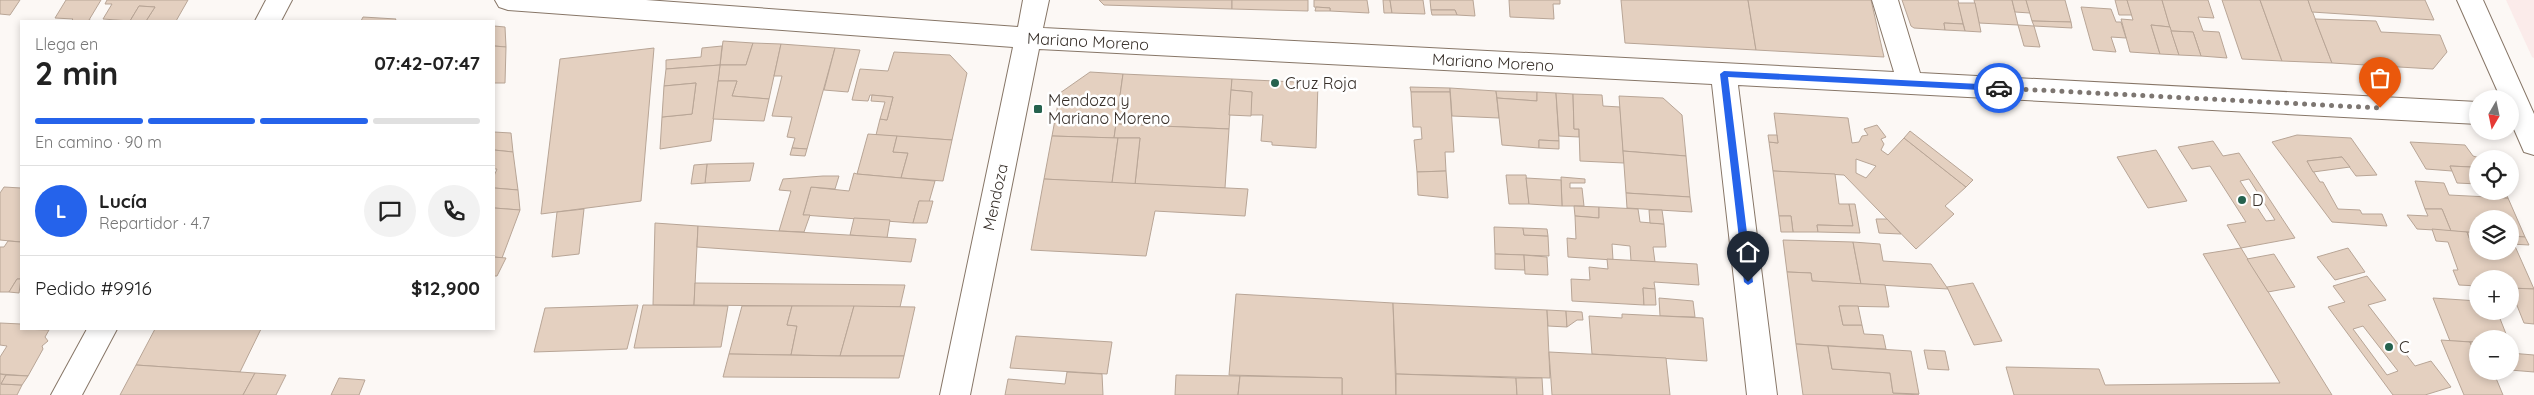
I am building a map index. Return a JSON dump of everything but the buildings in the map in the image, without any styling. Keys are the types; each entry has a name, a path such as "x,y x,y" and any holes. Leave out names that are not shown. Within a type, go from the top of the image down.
{"street":[{"path":"269,20 279,0"},
{"name":"Mariano Moreno","path":"508,0 1028,38 2469,113"},
{"name":"Mendoza","path":"955,395 1036,0"},
{"path":"1885,0 1910,84"},
{"path":"2470,0 2534,144"},
{"path":"1724,74 1762,395"},
{"path":"66,395 101,330"}],"shaded area":[{"path":"2506,0 2534,0 2534,58 2532,57"}],"way so far":[{"path":"1999,88 2380,108"}],"place":[{"name":"Cruz Roja","path":"1275,83"},
{"name":"Mendoza y Mariano Moreno","path":"1038,109"},
{"name":"D","path":"2242,200"},
{"name":"C","path":"2389,347"}],"route":[{"path":"1748,282 1724,74 1999,88"}]}
